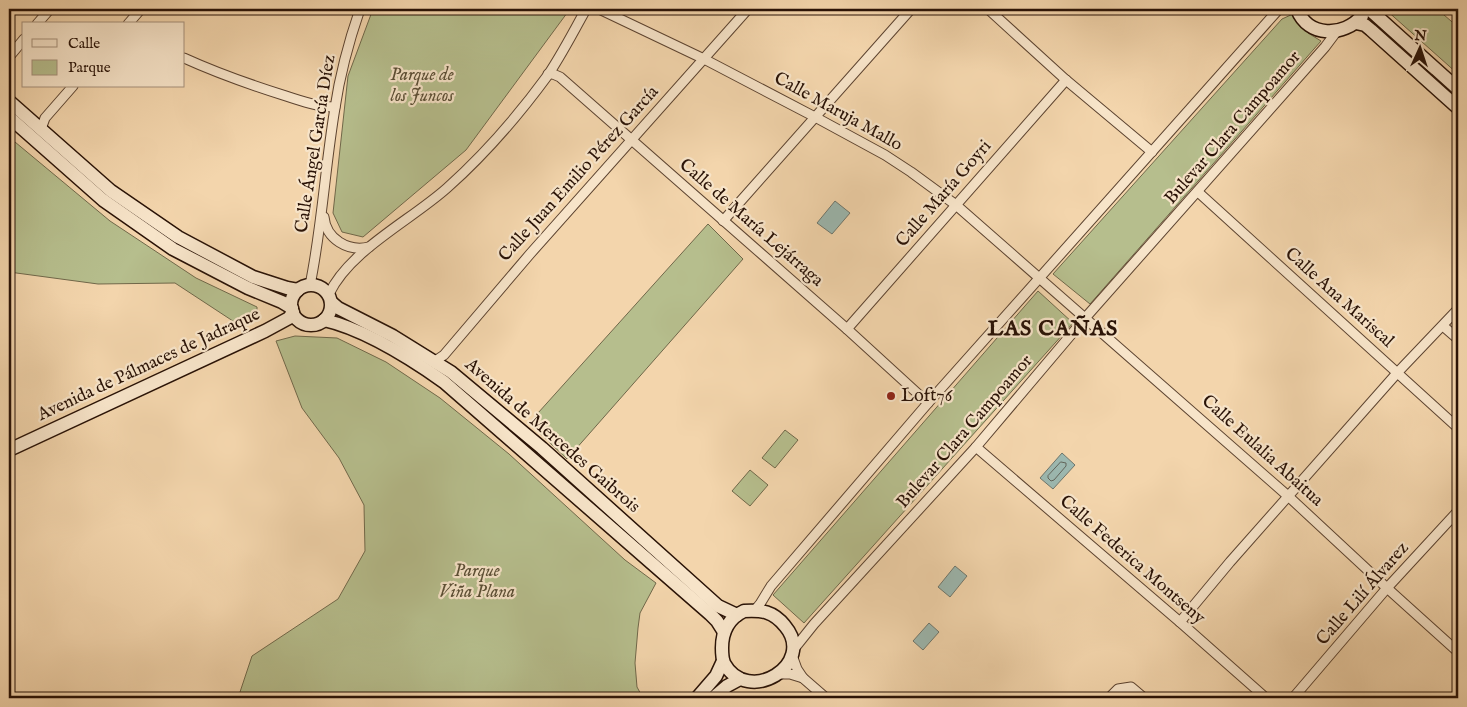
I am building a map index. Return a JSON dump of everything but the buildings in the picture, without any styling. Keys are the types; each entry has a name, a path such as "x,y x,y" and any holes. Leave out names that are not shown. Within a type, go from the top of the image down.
{"street":[{"path":"39,22 50,9"},
{"path":"130,22 141,9"},
{"name":"Calle Ángel García Díez","path":"304,287 314,264 335,107 350,40 360,9"},
{"path":"9,118 103,200 173,249 248,288 282,302 295,314 315,324 324,320 331,309 330,298 340,274 371,246 447,188 507,127 548,74 586,9"},
{"name":"Calle Maruja Mallo","path":"598,9 704,59 898,163 956,204 1040,278"},
{"name":"Calle Juan Emilio Pérez García","path":"435,361 444,355 530,254 748,9"},
{"path":"724,221 910,9"},
{"path":"988,9 1066,80 1152,152"},
{"path":"754,611 771,586 928,403 1278,9"},
{"path":"1297,9 1307,22 1316,29 1325,32 1346,29 1356,23 1367,9 1458,89"},
{"path":"1356,23 1365,25 1458,108"},
{"name":"Bulevar Clara Campoamor","path":"793,652 814,624 976,447 1086,317 1325,48 1337,31"},
{"path":"9,57 22,41"},
{"path":"185,58 257,87 314,104 335,107"},
{"name":"Calle de María Lejárraga","path":"548,74 560,77 632,139 928,403"},
{"name":"Calle María Goyri","path":"847,329 1066,80"},
{"path":"41,129 45,118 71,88"},
{"path":"9,101 111,191 178,236 253,277 287,288 314,285 322,288 330,298"},
{"name":"Calle Ana Mariscal","path":"1198,192 1458,428"},
{"path":"323,204 325,225 335,239 347,246 358,249 371,246"},
{"name":"Calle Eulalia Abaitua","path":"1040,278 1288,496 1458,652"},
{"path":"295,314 292,298 304,287"},
{"name":"Avenida de Mercedes Gaibrois","path":"330,298 338,308 393,336 451,372 542,448 718,606 737,615"},
{"path":"1180,622 1398,372 1444,326 1458,309"},
{"name":"Avenida de Pálmaces de Jadraque","path":"9,450 271,328 295,314"},
{"name":"Avenida de Mercedes Gaibrois","path":"324,320 343,325 387,346 444,382 710,614 724,632"},
{"path":"1444,326 1458,339"},
{"name":"Calle Federica Montseny","path":"976,447 1266,698"},
{"name":"Calle Lilí Álvarez","path":"1293,698 1388,588 1458,511"},
{"path":"697,698 716,676 723,661 722,648 727,624 744,611 764,611 780,620 790,632 793,640 793,652 803,678 826,698"},
{"path":"780,674 793,652"},
{"path":"723,661 734,675 740,679 758,681 780,674 790,674 803,678"},
{"path":"713,698 727,686 740,679"},
{"path":"1109,698 1118,689 1131,687 1144,698"}],"green space":[{"name":"Parque de los Juncos","path":"373,9 570,9 466,150 363,237 342,232 333,213 348,76"},
{"path":"1385,9 1437,9 1458,27 1458,74"},
{"path":"1293,14 1308,33 1321,41 1090,304 1053,274 1282,19"},
{"path":"9,137 110,221 196,278 257,307 257,318 239,325 175,283 98,284 9,272"},
{"path":"708,224 743,259 567,459 529,423"},
{"path":"1038,291 1073,323 804,623 773,595"},
{"name":"Parque Viña Plana","path":"295,336 337,338 386,362 440,398 509,454 625,560 656,583 640,613 638,628 635,663 637,687 643,698 238,698 252,656 338,599 365,551 364,505 339,458 302,408 276,341"},
{"path":"785,430 798,440 775,468 762,458"},
{"path":"750,470 768,485 750,506 732,491"}],"water":[{"path":"835,201 850,213 832,234 817,223"},
{"path":"1062,453 1075,465 1053,489 1040,478"},
{"path":"955,566 967,576 950,597 938,587"},
{"path":"929,623 939,632 923,650 913,641"}],"place":[{"name":"Loft76","path":"891,396"}],"district":[{"name":"LAS CAÑAS","path":"1053,329"}]}
